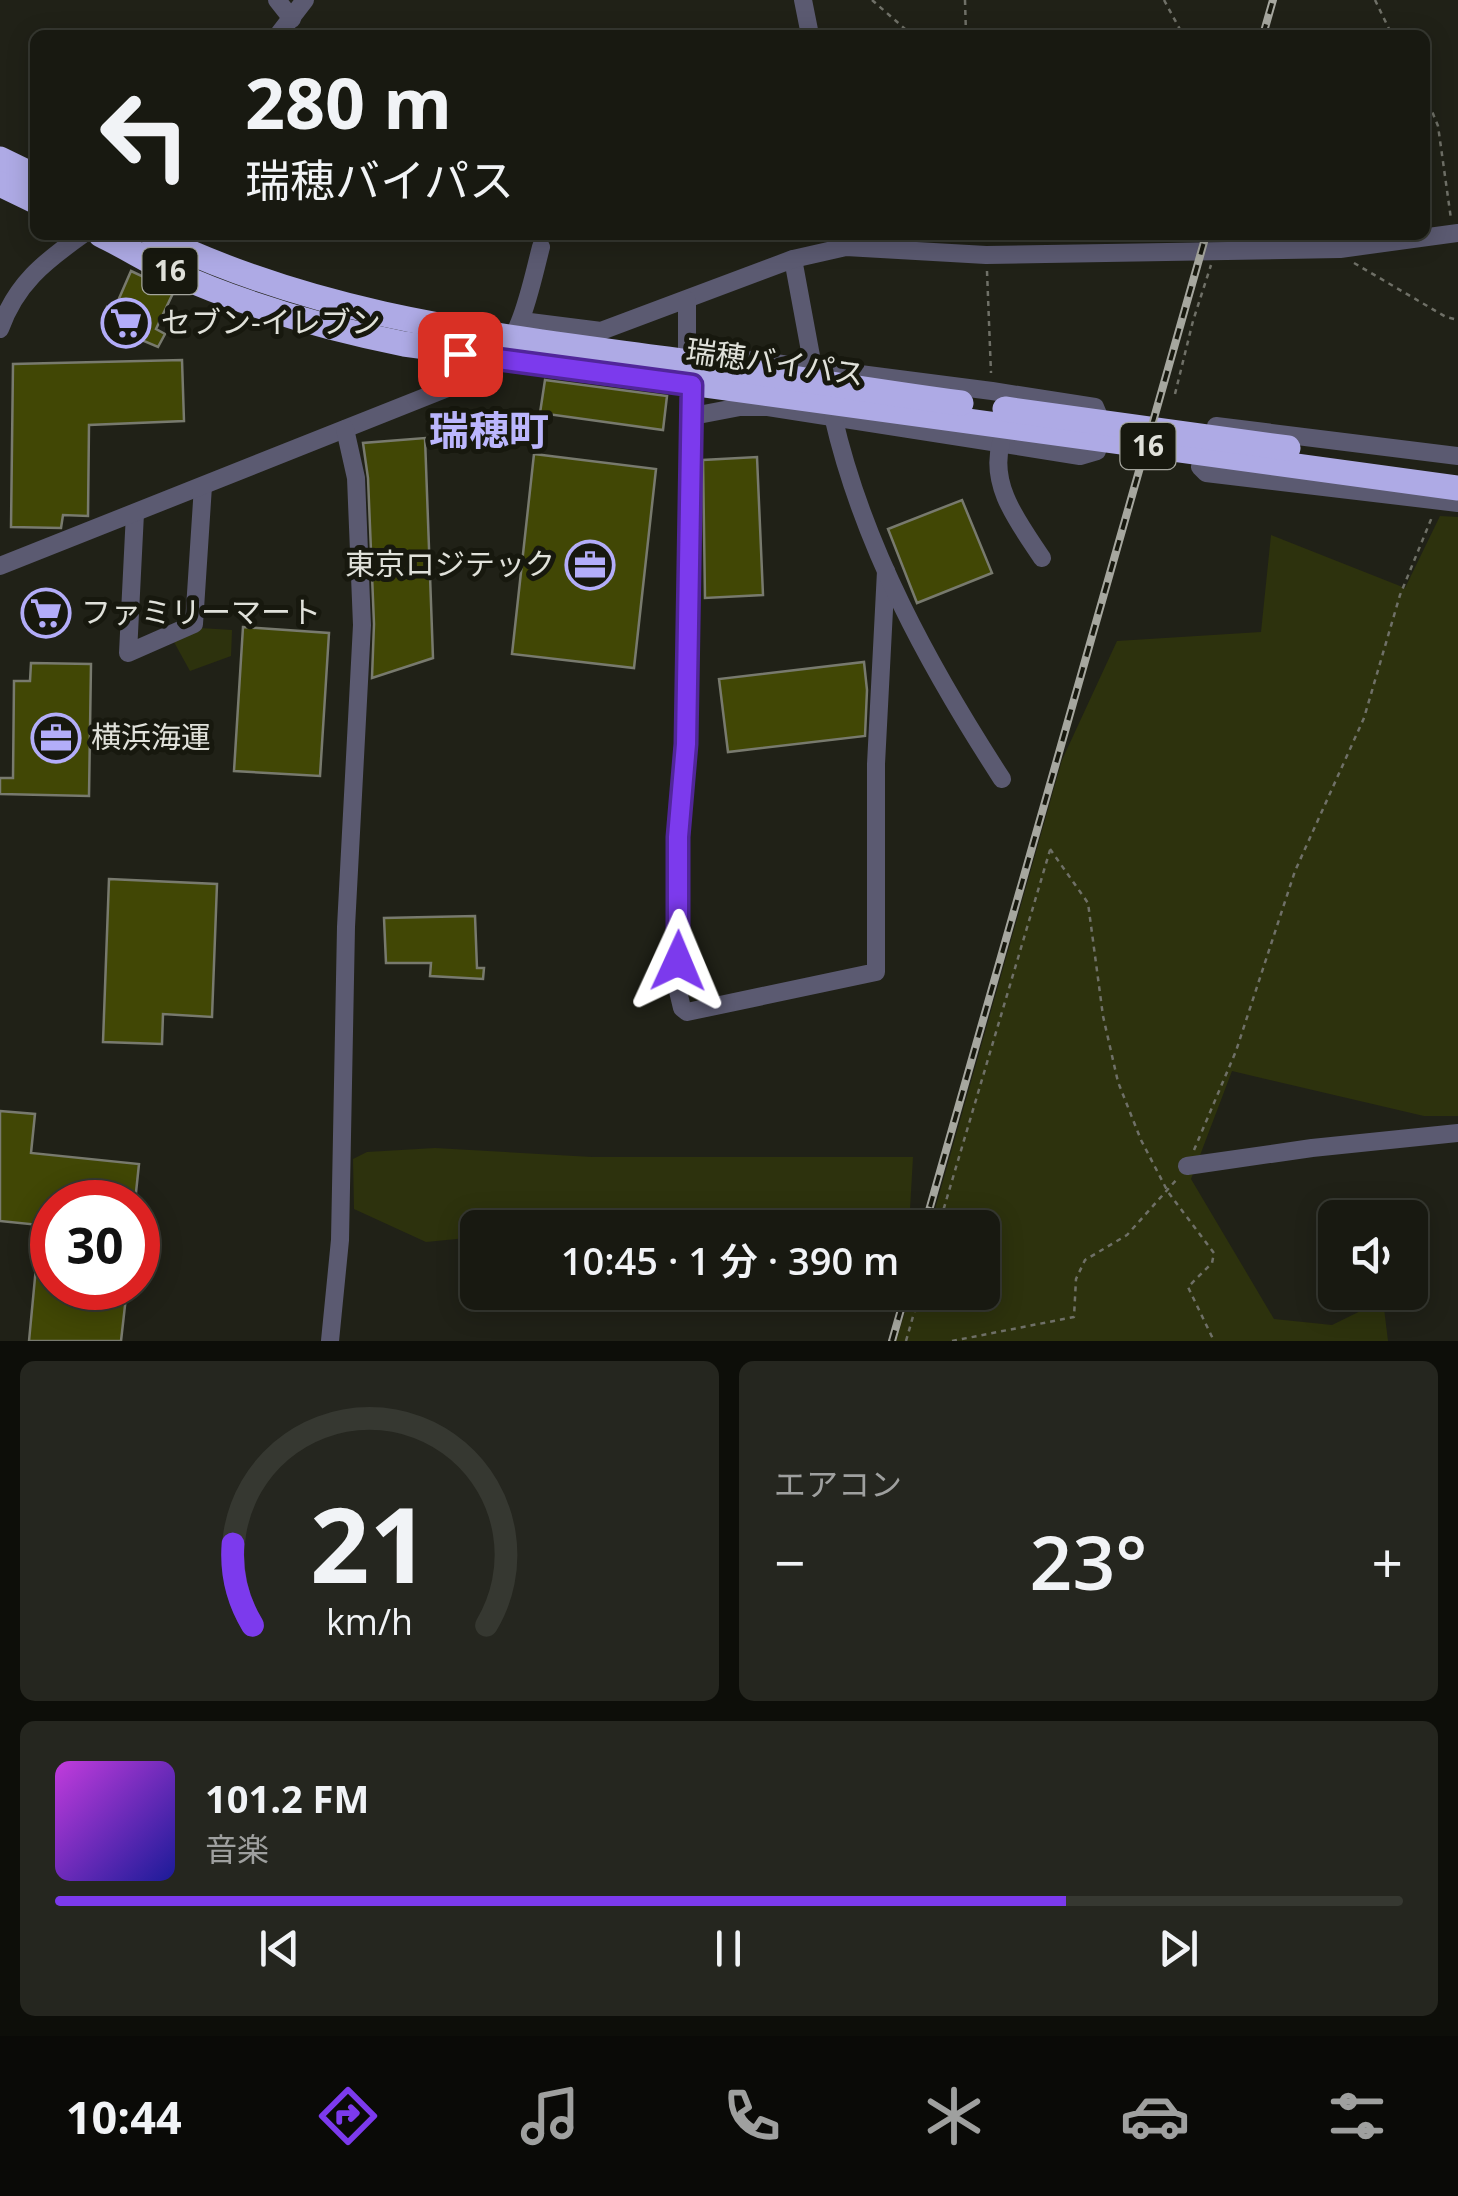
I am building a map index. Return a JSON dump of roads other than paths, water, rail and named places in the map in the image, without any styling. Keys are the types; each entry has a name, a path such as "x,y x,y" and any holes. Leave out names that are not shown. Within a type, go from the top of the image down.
{"highway":[{"path":"0,158 30,173"},
{"path":"0,184 30,199"},
{"name":"瑞穂バイパス","path":"110,240 166,270 282,313 364,336 512,339 692,385 942,409 1357,466 1458,471"},
{"name":"瑞穂バイパス","path":"163,240 222,267 370,313 512,339 679,358 942,409"},
{"name":"瑞穂バイパス","path":"1357,466 1448,495"}],"street":[{"path":"277,0 292,19"},
{"path":"282,30 305,0"},
{"path":"804,0 809,30"},
{"path":"1430,237 1456,234"},
{"path":"0,329 22,284 36,268 75,240"},
{"path":"512,339 600,331 845,241 986,255 1340,249 1410,240"},
{"path":"0,566 488,372 512,339 541,248"},
{"path":"793,259 812,367"},
{"path":"688,300 679,358 812,367 992,391 1095,408 1103,426 1097,451 1080,456 833,416 740,407 693,416"},
{"path":"692,385 686,744 678,837 677,986 682,1008 687,1012 876,972 876,764 886,571"},
{"path":"833,416 852,481 886,571 948,695 1002,779"},
{"path":"1458,456 1212,425 1200,467 1206,473 1448,495 1458,503"},
{"path":"330,1341 340,1240 346,927 362,626 356,478 346,429"},
{"path":"1000,443 996,472 1014,514 1042,558"},
{"path":"135,513 128,654 194,624 203,486"},
{"path":"1187,1166 1458,1133"}],"railway":[{"path":"1264,30 1273,0"},
{"path":"929,1210 1205,240"},
{"path":"892,1341 901,1310"}],"place":[{"name":"セブン-イレブン","path":"126,323"},
{"name":"東京ロジテック","path":"590,565"},
{"name":"ファミリーマート","path":"46,613"},
{"name":"横浜海運","path":"56,738"}],"district":[{"name":"瑞穂町","path":"489,431"}]}
